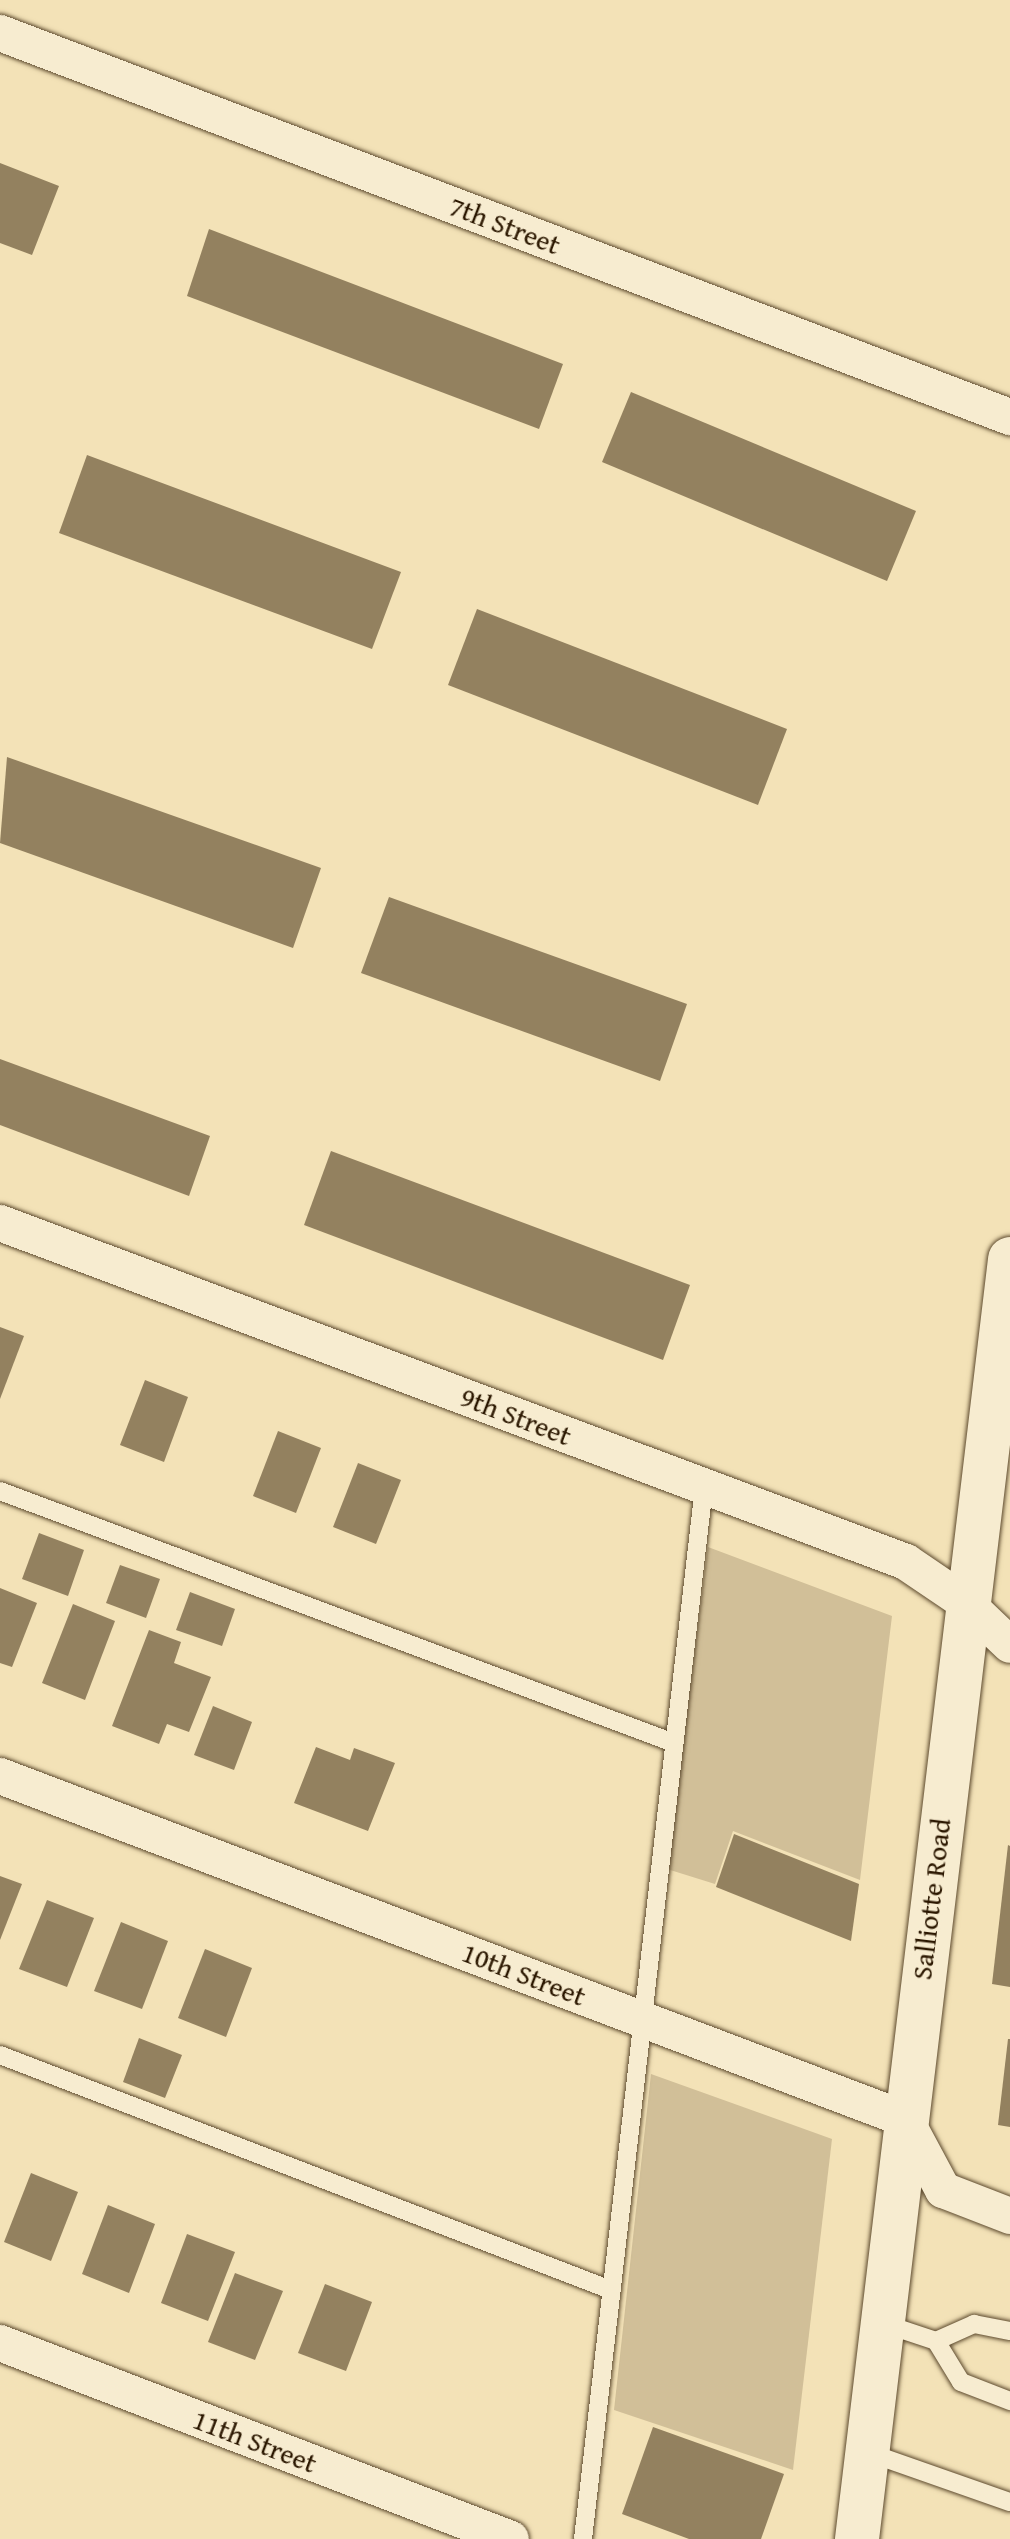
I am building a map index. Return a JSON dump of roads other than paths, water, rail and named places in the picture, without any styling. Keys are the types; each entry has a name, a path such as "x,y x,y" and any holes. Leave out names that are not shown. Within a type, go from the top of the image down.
{"street":[{"name":"7th Street","path":"0,33 1010,417"},
{"name":"9th Street","path":"0,1223 906,1562 965,1602 1010,1645"},
{"name":"Salliotte Road","path":"857,2539 965,1602 1002,1383 1010,1259"},
{"name":"10th Street","path":"0,1776 905,2119"},
{"path":"905,2119 943,2190 1010,2216"},
{"name":"11th Street","path":"0,2343 511,2539"}],"lane":[{"path":"583,2539 704,1487"},
{"path":"0,1491 674,1743"},
{"path":"0,2055 611,2290"},
{"path":"882,2323 936,2341 961,2382 1010,2401"},
{"path":"936,2341 974,2324 1010,2331"},
{"path":"867,2452 1010,2502"}]}
